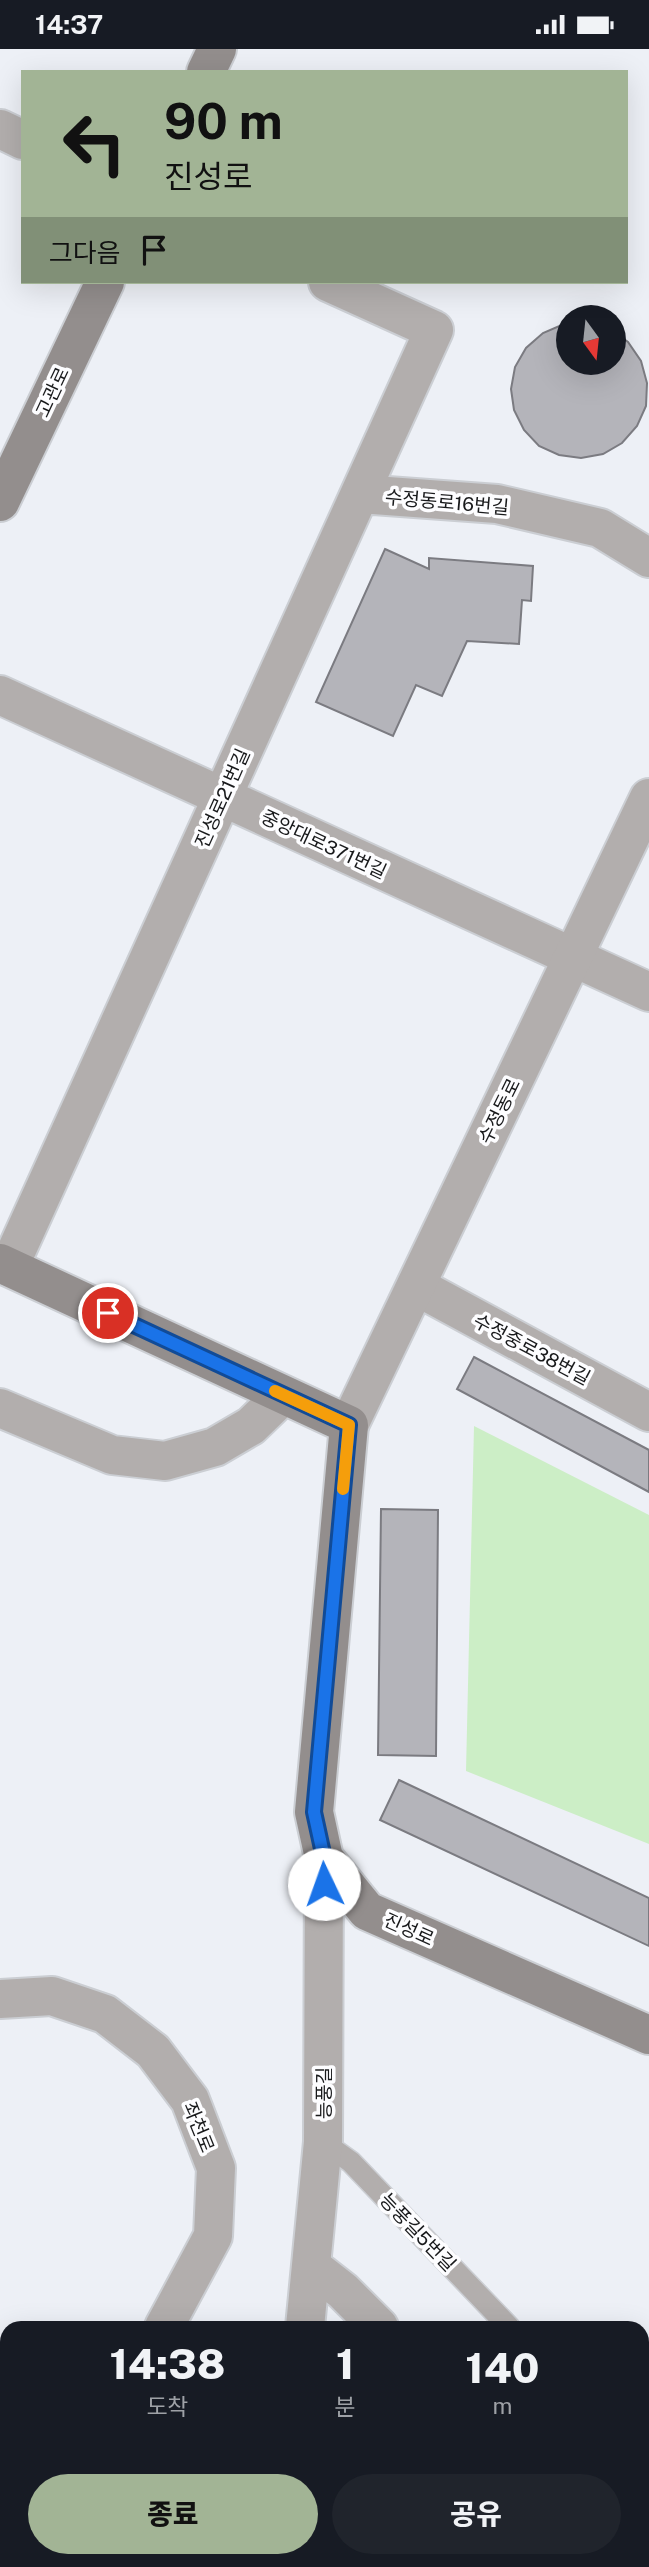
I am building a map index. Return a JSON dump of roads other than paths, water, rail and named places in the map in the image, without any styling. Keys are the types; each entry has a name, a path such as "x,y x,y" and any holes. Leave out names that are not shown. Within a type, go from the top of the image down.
{"main road":[{"path":"207,70 217,49"},
{"name":"고관로","path":"0,502 104,284"},
{"path":"4,1265 349,1425"},
{"name":"진성로","path":"349,1425 314,1812 324,1858 367,1911 649,2035"}],"street":[{"path":"0,129 21,139"},
{"name":"진성로21번길","path":"4,1265 222,797 434,330 332,284"},
{"name":"수정동로16번길","path":"360,494 497,504 600,528 649,558"},
{"name":"중앙대로371번길","path":"0,695 572,957 641,980"},
{"name":"수정동로","path":"349,1425 649,798"},
{"name":"수정중로38번길","path":"416,1286 649,1412"},
{"path":"0,1408 113,1455 165,1461 215,1447 251,1426 283,1395"},
{"name":"능풍길","path":"306,2321 323,2142 324,1858"},
{"name":"좌천로","path":"0,1999 52,1996 105,2014 153,2051 190,2100 216,2168 214,2236 167,2321"},
{"path":"311,2266 343,2291 373,2321"}],"lane":[{"name":"능풍길5번길","path":"323,2142 351,2162 503,2321"}]}
